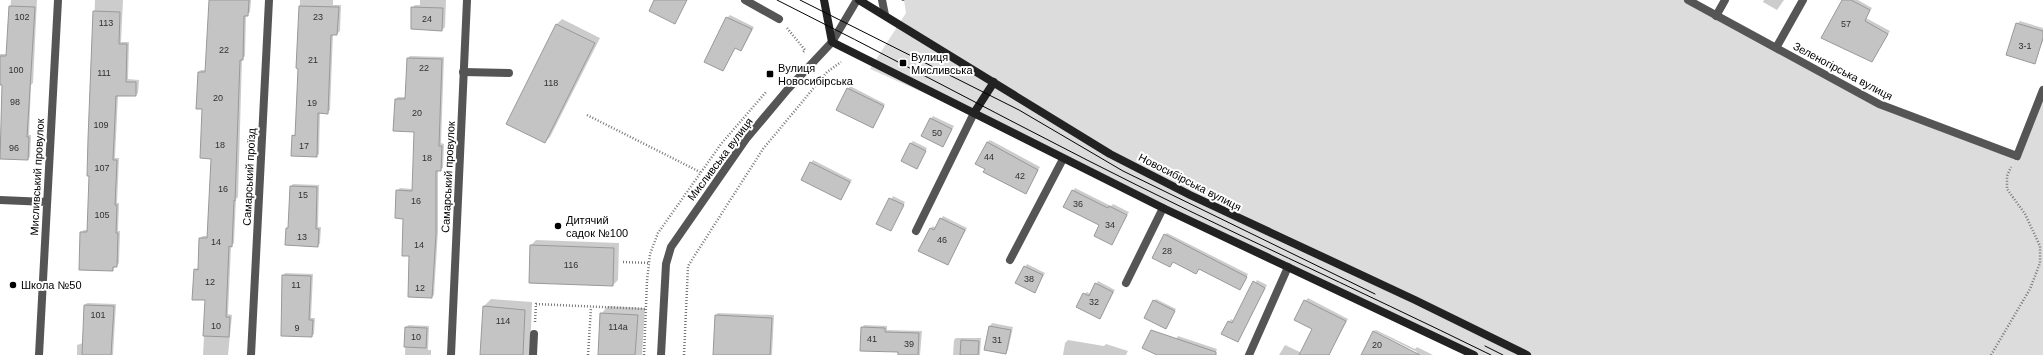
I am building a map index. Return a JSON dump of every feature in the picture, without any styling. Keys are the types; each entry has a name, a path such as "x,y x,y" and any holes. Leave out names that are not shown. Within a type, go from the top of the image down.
{"main road":[{"path":"824,0 832,42 1163,208 1474,355"},
{"name":"Новосибірська вулиця","path":"858,0 885,15 1110,154 1190,195 1415,300 1527,355"},
{"path":"974,113 994,82"}],"street":[{"name":"Мисливський провулок","path":"39,355 58,0"},
{"name":"Самарський проїзд","path":"251,355 269,0"},
{"name":"Самарський провулок","path":"451,355 467,0"},
{"path":"745,0 778,19"},
{"name":"Мисливська вулиця","path":"661,355 666,264 670,247 746,139 832,42 858,0"},
{"path":"882,0 885,15"},
{"name":"Зеленогірська вулиця","path":"1688,0 1879,104 2017,156"},
{"path":"1716,16 1725,0"},
{"path":"1776,48 1803,0"},
{"path":"464,72 509,73"},
{"path":"2017,156 2043,90"},
{"path":"916,231 974,113"},
{"path":"1010,260 1063,159"},
{"path":"0,200 47,202"},
{"path":"1126,283 1163,208"},
{"path":"1249,355 1288,267"},
{"path":"533,355 534,334"}],"path":[{"path":"778,19 805,50"},
{"path":"684,355 688,266 763,149 827,72"},
{"path":"587,115 700,172"},
{"path":"1991,355 2030,289 2040,263 2040,246 2025,214 2007,189 2007,176 2017,156"},
{"path":"623,262 649,263 644,355"},
{"path":"536,304 646,309"},
{"path":"588,355 591,307"}],"shaded area":[{"path":"904,0 1688,0 1879,104 2017,156 2043,90 2043,355 1474,355 976,116 870,69 906,13"}],"building":[{"path":"209,0 249,0 248,16 244,16 243,60 240,60 235,201 234,200 232,247 229,246 226,317 230,317 229,337 203,336 205,300 192,300 194,269 198,270 199,238 207,238 211,159 200,158 202,109 196,109 198,72 205,72"},
{"path":"654,0 687,0 675,24 649,11"},
{"path":"1842,0 1851,0 1870,10 1865,21 1888,34 1872,62 1821,38"},
{"path":"9,6 35,7 27,137 29,137 28,160 0,159 2,85 0,85 0,56 6,56"},
{"path":"299,6 339,7 337,35 331,35 328,114 318,113 317,157 291,156 292,135 295,136"},
{"path":"411,7 443,8 442,31 411,29"},
{"path":"93,11 120,12 119,44 127,44 126,82 136,82 136,96 116,96 113,160 117,160 115,205 117,205 116,233 118,233 117,267 113,267 113,271 79,270 80,232 87,232 89,176 87,176 88,139"},
{"path":"726,17 752,29 741,51 735,48 723,71 704,62"},
{"path":"2016,23 2043,31 2043,38 2035,64 2006,55"},
{"path":"556,24 595,43 545,143 506,124"},
{"path":"407,58 442,59 439,146 442,146 441,171 436,171 436,234 432,298 408,297 409,256 402,256 403,219 395,218 396,190 412,191 414,132 393,131 395,99 405,99"},
{"path":"847,88 884,106 873,128 836,110"},
{"path":"930,118 952,129 943,147 921,136"},
{"path":"987,142 1038,170 1026,194 983,172 985,169 975,164"},
{"path":"910,143 926,151 917,169 901,161"},
{"path":"810,162 850,182 841,200 801,180"},
{"path":"290,186 317,187 316,229 319,229 318,247 285,245 286,228 288,228"},
{"path":"1072,190 1108,208 1109,206 1127,215 1112,245 1094,236 1099,225 1063,207"},
{"path":"889,198 904,205 891,231 876,224"},
{"path":"940,218 965,230 948,265 918,251 930,228 934,230"},
{"path":"1164,234 1247,277 1240,290 1199,269 1196,274 1173,262 1170,267 1152,258"},
{"path":"530,245 614,248 613,286 529,283"},
{"path":"1024,266 1043,275 1035,293 1015,283"},
{"path":"282,275 311,276 309,320 313,320 312,337 281,336"},
{"path":"1253,281 1265,288 1238,342 1221,334 1228,321 1232,323"},
{"path":"1095,283 1113,292 1100,319 1076,307 1083,293 1089,296"},
{"path":"1153,300 1175,311 1166,329 1144,318"},
{"path":"1304,300 1346,321 1329,355 1299,355 1312,329 1294,320"},
{"path":"84,305 114,306 111,355 82,355"},
{"path":"483,306 525,310 523,355 480,355"},
{"path":"600,313 638,315 635,355 598,355"},
{"path":"715,315 772,318 770,355 713,355"},
{"path":"989,326 1011,330 1006,354 984,350"},
{"path":"405,327 427,328 426,348 404,347"},
{"path":"861,327 885,328 885,332 919,333 918,355 898,355 898,352 860,351"},
{"path":"1151,330 1216,352 1216,355 1157,355 1142,348"},
{"path":"1373,331 1420,355 1361,355"},
{"path":"961,340 979,341 978,355 960,355"}],"tram line":[{"path":"777,0 1137,185 1491,355"},
{"path":"800,0 1019,110 1123,171 1375,294"},
{"path":"1485,346 1503,355"}],"place":[{"name":"Вулиця Мисливська","path":"903,63"},
{"name":"Вулиця Новосибірська","path":"770,74"},
{"name":"Дитячий садок №100","path":"558,226"},
{"name":"Школа №50","path":"13,285"}]}
